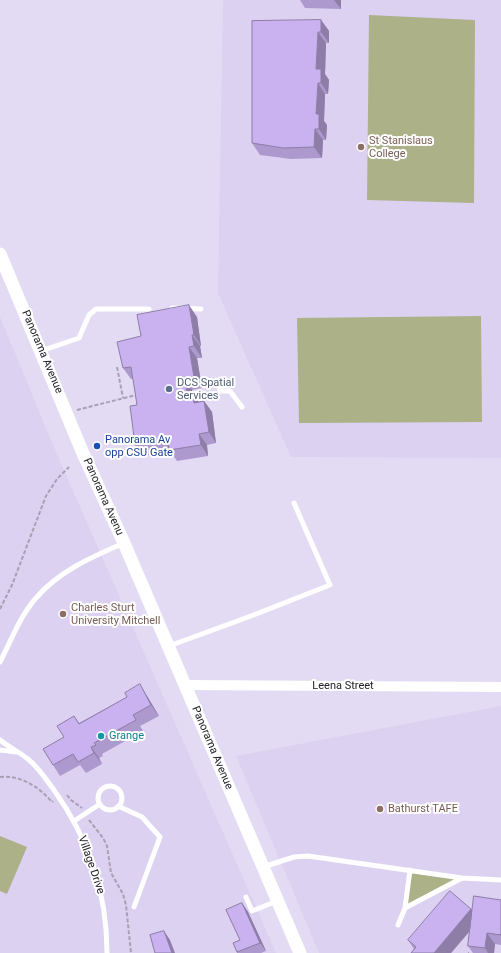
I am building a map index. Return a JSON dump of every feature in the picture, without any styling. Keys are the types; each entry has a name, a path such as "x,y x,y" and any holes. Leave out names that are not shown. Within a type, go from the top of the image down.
{"street":[{"name":"Panorama Avenue","path":"0,254 82,451"},
{"name":"Panorama Avenu","path":"82,451 124,543"},
{"name":"Panorama Avenue","path":"124,543 300,953"},
{"name":"Leena Street","path":"185,685 501,687"}],"lane":[{"path":"172,308 201,309"},
{"path":"41,351 79,338 88,315 96,309 149,309"},
{"path":"218,380 220,391 230,391 242,407"},
{"path":"168,646 251,616 330,584 294,503"},
{"path":"0,662 24,615 35,599 45,589 64,572 124,543"},
{"name":"Village Drive","path":"0,740 34,764 59,797 74,821 88,851 100,887 106,923 107,953"},
{"name":"Village Drive","path":"0,750 17,752"},
{"path":"112,786 120,790 122,799 118,806 114,809 109,810 100,804 98,800 100,791 103,788 112,786"},
{"path":"74,821 100,804"},
{"path":"118,806 142,817 160,837 134,907"},
{"path":"263,867 300,856 462,878 501,880"},
{"path":"398,925 405,908 410,870"},
{"path":"405,908 462,878"},
{"path":"246,897 252,911 278,900"}],"path":[{"path":"117,367 123,398"},
{"path":"67,413 141,394"},
{"path":"0,609 12,584 46,496 57,478 68,467"},
{"path":"0,777 21,779 35,787 52,802 65,792 71,800 81,807 108,846 111,873 123,894 126,905 131,953"}],"shaded area":[{"name":"St Stanislaus College","path":"223,0 501,0 501,458 291,457 218,293"},
{"name":"Charles Sturt University Mitchell","path":"0,317 56,452 276,953 0,953"},
{"name":"Bathurst TAFE","path":"501,706 501,953 319,953 236,756"}],"green space":[{"path":"369,15 475,20 474,203 367,200"},
{"path":"481,316 482,422 299,423 297,318"},
{"path":"0,836 27,847 7,894 0,891"},
{"path":"410,870 462,878 405,908"}],"building":[{"path":"321,20 321,32 318,32 316,69 321,69 321,83 318,83 316,114 319,114 319,129 315,129 314,147 283,148 252,143 252,21"},
{"name":"DCS Spatial Services","path":"189,305 194,335 192,335 194,346 189,347 194,377 185,379 187,394 193,394 194,403 204,401 209,432 199,434 201,445 169,450 168,440 135,445 130,406 137,405 131,367 123,368 117,342 141,336 137,315"},
{"path":"140,684 151,705 133,715 136,720 94,743 96,745 91,747 94,753 78,762 73,754 53,765 43,749 64,737 57,726 74,716 79,724 127,697 125,693"},
{"path":"450,891 471,909 434,953 411,953 416,947 408,940"},
{"path":"474,896 501,900 501,935 487,933 485,948 468,946"},
{"path":"242,903 260,943 237,952 233,943 240,940 226,910"},
{"path":"164,931 172,953 155,953 150,935"}],"place":[{"name":"St Stanislaus College","path":"361,147"},
{"name":"DCS Spatial Services","path":"169,389"},
{"name":"Panorama Av opp CSU Gate","path":"97,446"},
{"name":"Charles Sturt University Mitchell","path":"63,614"},
{"name":"Grange","path":"101,736"},
{"name":"Bathurst TAFE","path":"380,809"}]}
